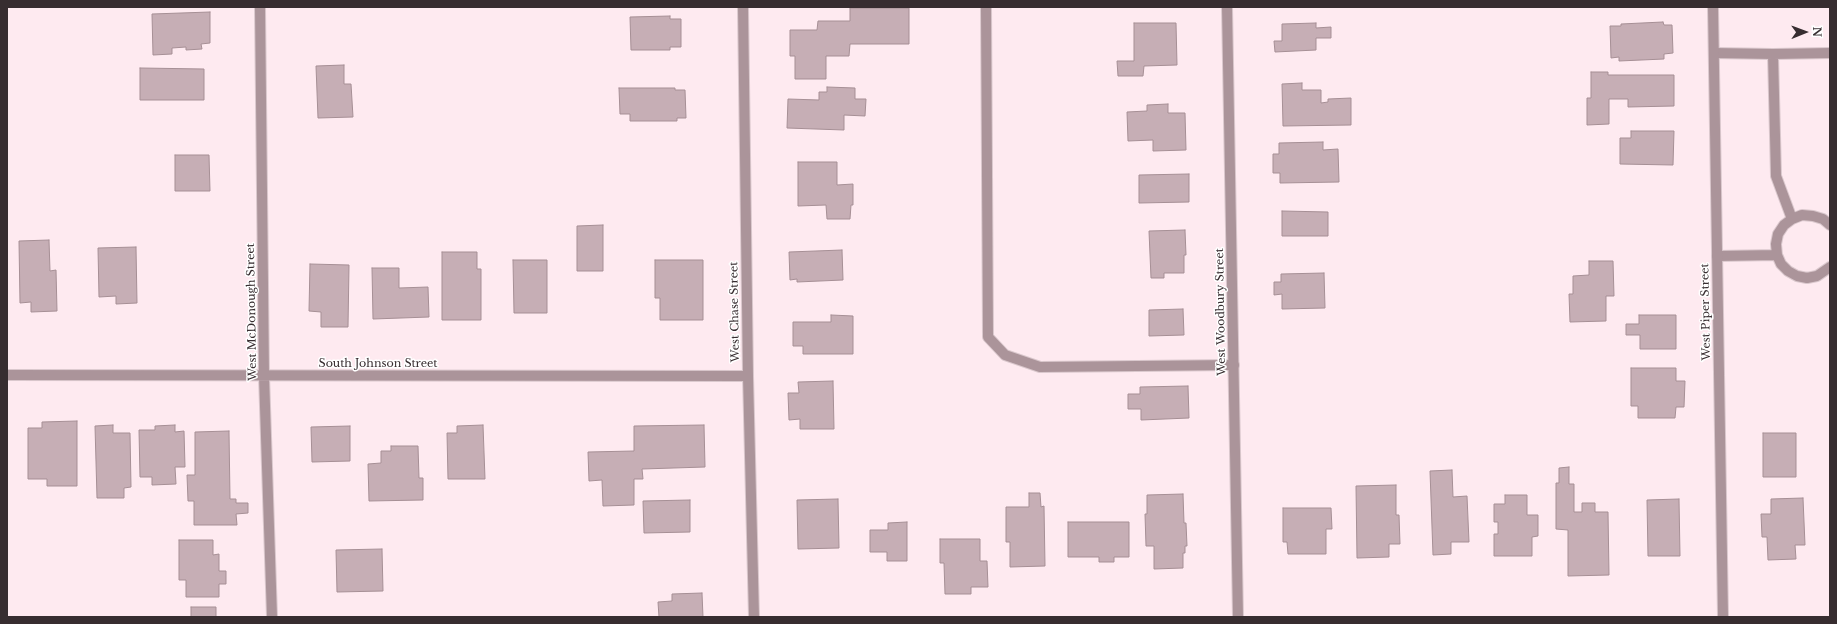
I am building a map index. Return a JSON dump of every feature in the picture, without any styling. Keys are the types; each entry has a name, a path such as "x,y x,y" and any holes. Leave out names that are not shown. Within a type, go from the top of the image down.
{"street":[{"name":"West McDonough Street","path":"260,7 264,376 272,617"},
{"name":"West Chase Street","path":"743,7 748,376 754,617"},
{"path":"986,7 988,338 1005,355 1040,368 1234,365"},
{"name":"West Woodbury Street","path":"1227,7 1238,617"},
{"name":"West Piper Street","path":"1713,7 1723,617"},
{"path":"1714,53 1830,53"},
{"path":"1773,54 1776,176 1792,219"},
{"path":"1830,225 1823,219 1802,215 1792,219 1784,225 1778,234 1776,244 1777,255 1781,264 1788,271 1797,276 1807,278 1817,276 1830,267"},
{"path":"1717,256 1777,255"},
{"name":"South Johnson Street","path":"7,375 748,376"}],"building":[{"path":"850,8 909,8 909,44 850,44 849,56 826,56 826,79 795,79 795,56 790,56 790,30 817,30 818,21 850,21"},
{"path":"210,12 210,43 201,44 202,49 186,50 186,47 172,48 172,54 153,55 152,14"},
{"path":"670,16 670,19 681,19 681,47 670,47 670,50 631,50 630,17"},
{"path":"1663,22 1664,25 1672,25 1673,53 1664,54 1664,59 1619,61 1619,57 1611,58 1610,26"},
{"path":"1134,23 1176,23 1177,65 1144,66 1143,76 1118,76 1117,61 1134,61"},
{"path":"1316,23 1316,28 1331,27 1331,38 1316,38 1316,50 1275,52 1274,41 1282,41 1282,24"},
{"path":"344,65 344,84 351,84 353,117 318,118 316,66"},
{"path":"140,68 204,69 204,100 140,100"},
{"path":"1591,72 1608,72 1608,75 1674,75 1674,106 1628,107 1628,99 1609,99 1609,124 1587,125 1587,98 1591,98"},
{"path":"1302,83 1302,90 1321,90 1321,103 1328,102 1328,99 1351,98 1351,125 1283,126 1282,84"},
{"path":"827,87 855,88 855,99 866,99 865,116 844,115 844,130 787,128 788,99 819,100 819,92 827,92"},
{"path":"619,88 675,88 675,90 685,90 686,118 677,118 677,121 630,121 630,114 620,114"},
{"path":"1168,104 1168,113 1185,113 1186,150 1153,151 1153,140 1128,141 1127,112 1147,111 1147,105"},
{"path":"1631,131 1674,131 1673,165 1620,164 1620,138 1631,138"},
{"path":"1323,142 1323,150 1338,149 1339,182 1280,183 1280,173 1273,173 1273,154 1279,154 1279,143"},
{"path":"175,155 209,155 210,191 175,191"},
{"path":"798,162 837,162 837,185 853,184 853,205 851,205 850,219 827,219 826,205 798,206"},
{"path":"1189,174 1189,202 1139,203 1139,175"},
{"path":"1282,211 1328,212 1328,236 1282,236"},
{"path":"603,225 603,271 577,271 577,226"},
{"path":"1185,230 1186,255 1184,255 1184,273 1164,273 1164,278 1151,278 1149,231"},
{"path":"49,240 50,271 56,270 57,311 31,312 31,302 20,303 19,241"},
{"path":"136,247 137,303 116,304 116,296 99,297 98,248"},
{"path":"842,250 843,280 797,282 797,279 790,280 789,252"},
{"path":"442,252 477,252 477,269 481,269 481,320 442,320"},
{"path":"513,260 547,260 547,313 514,313"},
{"path":"655,260 703,260 703,320 660,320 660,298 655,298"},
{"path":"1589,261 1613,261 1614,296 1606,296 1606,321 1570,322 1569,294 1573,294 1573,276 1589,275"},
{"path":"310,264 349,265 348,327 321,327 321,312 309,311"},
{"path":"372,268 399,268 399,288 428,287 429,317 373,319"},
{"path":"1324,273 1325,308 1282,309 1282,294 1274,295 1274,282 1281,282 1281,274"},
{"path":"1183,309 1184,335 1149,336 1149,310"},
{"path":"831,315 853,316 853,354 803,354 803,346 793,346 793,322 831,322"},
{"path":"1639,315 1676,315 1676,349 1640,349 1640,335 1626,335 1626,324 1639,324"},
{"path":"1631,368 1676,368 1676,381 1685,381 1684,407 1676,407 1675,418 1638,418 1638,406 1631,406"},
{"path":"833,381 834,429 800,429 800,419 789,420 788,393 799,393 798,382"},
{"path":"1188,386 1189,418 1141,420 1141,409 1128,409 1128,394 1140,394 1140,387"},
{"path":"77,421 77,486 47,486 47,479 28,479 28,428 42,428 42,422"},
{"path":"113,425 113,433 130,433 131,487 124,488 124,498 97,498 95,426"},
{"path":"175,425 175,432 184,431 185,467 175,467 176,484 152,485 152,477 140,477 139,430 155,430 155,426"},
{"path":"483,425 485,479 448,479 447,433 457,433 457,426"},
{"path":"704,425 705,467 642,469 643,479 634,479 634,505 603,506 602,480 589,481 588,452 634,451 634,426"},
{"path":"350,426 350,461 312,462 311,427"},
{"path":"229,431 230,499 236,499 236,503 248,503 248,513 236,514 237,525 194,525 194,501 188,501 187,475 195,475 195,432"},
{"path":"1763,433 1796,433 1796,477 1763,477"},
{"path":"391,446 418,446 419,478 423,478 423,500 369,501 368,464 381,463 381,451 391,451"},
{"path":"1569,467 1569,484 1574,484 1574,512 1582,512 1582,503 1595,503 1595,512 1608,512 1609,575 1568,576 1568,530 1556,529 1556,483 1559,483 1559,468"},
{"path":"1452,470 1453,497 1467,496 1469,542 1451,542 1451,554 1433,555 1430,471"},
{"path":"1396,485 1396,515 1399,515 1400,544 1389,544 1389,557 1357,558 1356,486"},
{"path":"1029,493 1040,493 1041,507 1044,506 1045,566 1010,567 1010,542 1006,542 1006,507 1029,507"},
{"path":"1183,494 1184,523 1186,523 1187,546 1185,546 1185,553 1183,553 1183,568 1154,569 1154,546 1146,546 1145,514 1147,514 1147,495"},
{"path":"1505,495 1527,495 1527,515 1538,515 1538,536 1532,537 1532,556 1494,556 1494,534 1498,534 1498,522 1494,522 1494,504 1505,504"},
{"path":"1803,498 1805,545 1795,545 1796,559 1768,560 1767,537 1762,537 1761,514 1771,514 1771,499"},
{"path":"838,499 839,548 798,549 797,500"},
{"path":"1679,499 1680,556 1648,556 1647,500"},
{"path":"690,500 690,532 644,533 643,501"},
{"path":"1283,508 1331,508 1332,529 1326,529 1326,554 1288,554 1287,542 1283,542"},
{"path":"907,522 907,561 887,561 887,552 870,552 870,530 888,530 888,523"},
{"path":"1068,522 1129,522 1129,557 1114,557 1114,562 1099,562 1099,557 1068,557"},
{"path":"940,539 980,539 980,561 987,561 988,587 971,587 971,594 945,594 944,563 940,563"},
{"path":"179,540 213,540 213,555 219,554 219,571 226,571 226,584 219,584 219,597 186,597 186,580 179,580"},
{"path":"382,549 383,591 337,592 336,550"},
{"path":"702,593 703,617 659,617 658,602 672,601 672,594"},
{"path":"191,607 216,607 216,617 191,617"}]}
